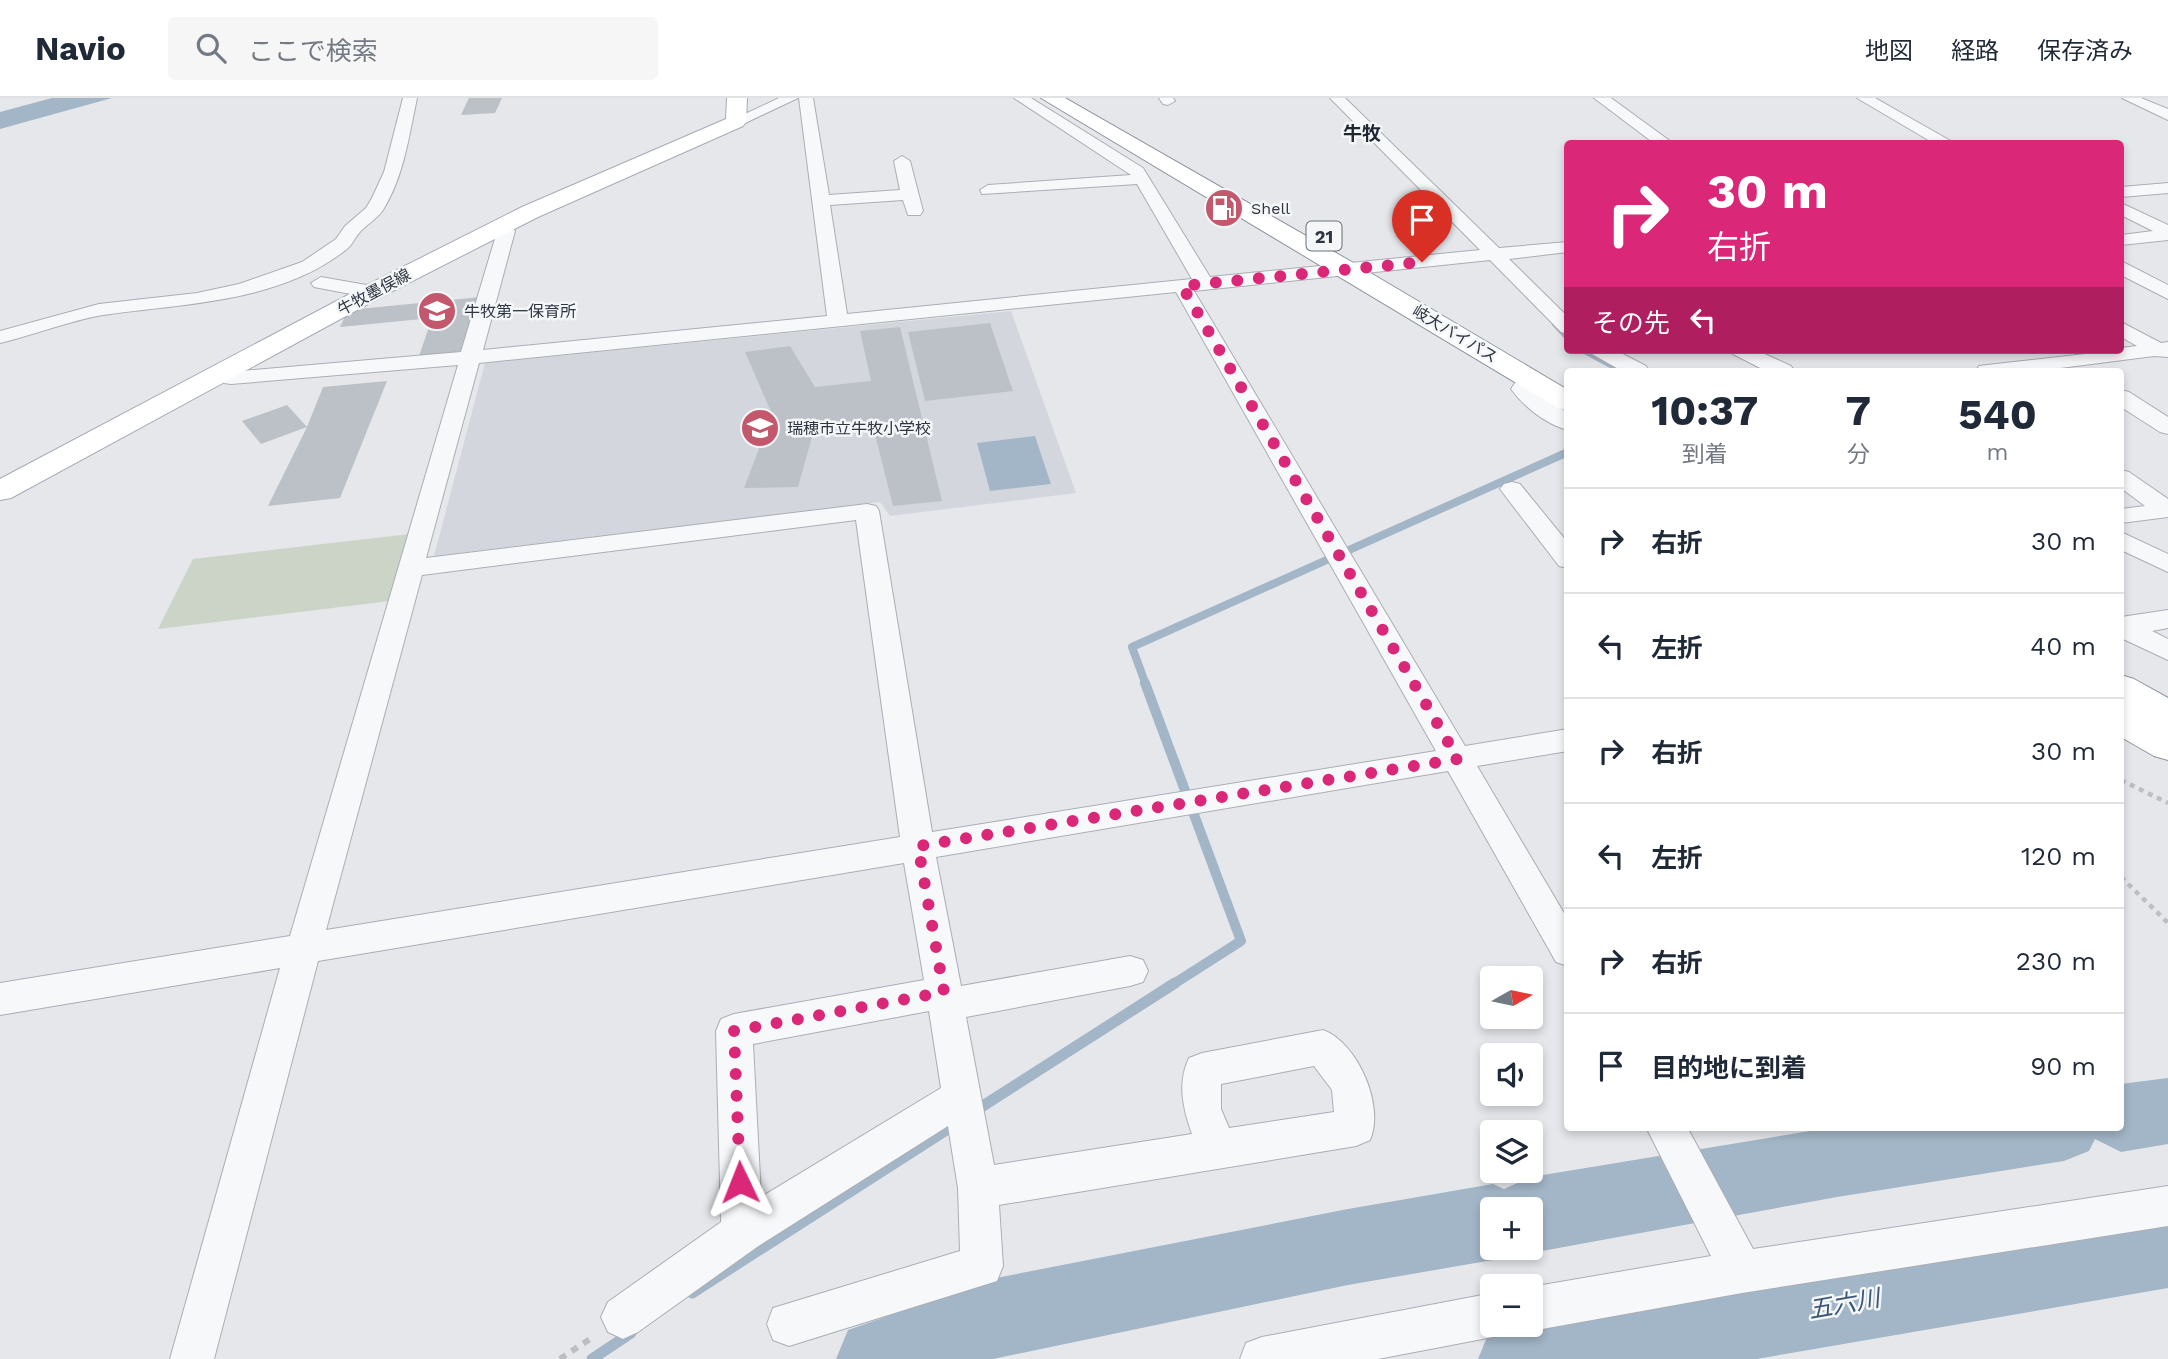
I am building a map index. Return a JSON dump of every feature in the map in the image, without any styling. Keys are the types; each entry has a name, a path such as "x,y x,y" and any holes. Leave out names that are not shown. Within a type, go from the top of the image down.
{"main road":[{"name":"岐大バイパス","path":"1051,98 1348,270 1564,400"},
{"name":"岐大バイパス","path":"1080,98 1509,340"},
{"name":"牛牧墨俣線","path":"3,492 372,292 737,110"},
{"path":"2124,690 2168,715"},
{"path":"2124,721 2168,746"}],"street":[{"path":"0,337 99,310 197,299 244,289 286,276 330,254 373,211 392,172 410,98"},
{"path":"737,110 791,98"},
{"path":"806,98 838,320"},
{"path":"1021,98 1129,164 1141,179 1193,285 1339,556 1564,944"},
{"path":"1337,98 1564,324"},
{"path":"1601,98 1660,140"},
{"path":"1864,98 1941,140"},
{"path":"2129,98 2168,115"},
{"path":"902,161 914,211"},
{"path":"993,188 1141,179"},
{"path":"2124,192 2168,188"},
{"path":"819,201 909,194"},
{"path":"2124,210 2168,233"},
{"path":"372,292 321,283 342,263 372,226 373,211"},
{"path":"192,1359 303,950 506,231 501,226"},
{"path":"2124,240 2168,233"},
{"path":"217,376 231,378 470,358 1564,247"},
{"path":"2124,269 2168,293"},
{"path":"2124,330 2165,351"},
{"path":"2010,368 2165,351"},
{"path":"1609,354 1633,368"},
{"path":"1748,354 1777,368"},
{"path":"1529,380 1522,389 1533,401 1564,421"},
{"path":"2124,399 2168,427"},
{"path":"2124,479 2167,510"},
{"path":"1512,489 1564,555"},
{"path":"2124,516 2167,510"},
{"path":"412,568 867,511 918,846 969,1137 982,1266 789,1324"},
{"path":"2124,542 2168,564"},
{"path":"2124,626 2168,619"},
{"path":"2124,629 2168,651"},
{"path":"0,999 1564,741"},
{"path":"742,1232 734,1031 1130,971"},
{"path":"1667,1131 1742,1272"},
{"path":"623,1317 742,1232 969,1137 1217,1149"},
{"path":"1543,1306 1742,1272 2168,1206"},
{"path":"1262,1359 1480,1317"}],"path":[{"path":"2124,781 2168,803"},
{"path":"2124,880 2168,923"}],"shaded area":[{"name":"瑞穂市立牛牧小学校","path":"1011,311 1076,493 890,516 880,502 434,556 485,363"},
{"path":"410,534 390,601 158,629 193,559"}],"water":[{"path":"52,98 112,98 0,129 0,112"},
{"path":"1035,436 1051,484 990,491 977,443"}],"building":[{"path":"469,98 502,98 495,113 461,115"},
{"path":"481,297 465,351 419,356 432,318 340,327 348,310"},
{"path":"990,323 1013,391 925,401 908,332"},
{"path":"900,327 942,501 893,506 872,422 814,430 798,487 744,488 772,414 745,352 790,346 815,387 871,381 860,331"},
{"path":"387,381 340,498 268,506 307,427 323,387"},
{"path":"287,405 307,427 261,444 242,421"}],"waterway":[{"path":"1555,324 1564,334"},
{"path":"1590,354 1616,368"},
{"path":"1146,685 1132,647 1564,454"},
{"path":"1145,683 1241,941 1172,985"},
{"path":"975,1111 1175,983"},
{"path":"2124,1118 2168,1111"},
{"path":"692,1293 957,1123"},
{"path":"1543,1213 1837,1162 2038,1131"},
{"path":"877,1359 996,1318 1348,1247 1480,1224"},
{"name":"五六川","path":"1519,1359 2168,1250"},
{"path":"592,1359 631,1333"}],"place":[{"name":"Shell","path":"1224,208"},
{"name":"牛牧第一保育所","path":"437,311"},
{"name":"瑞穂市立牛牧小学校","path":"760,428"}],"district":[{"name":"牛牧","path":"1362,133"}],"route":[{"path":"740,1182 734,1031 944,992 918,846 1458,759 1182,286 1422,262"}]}
